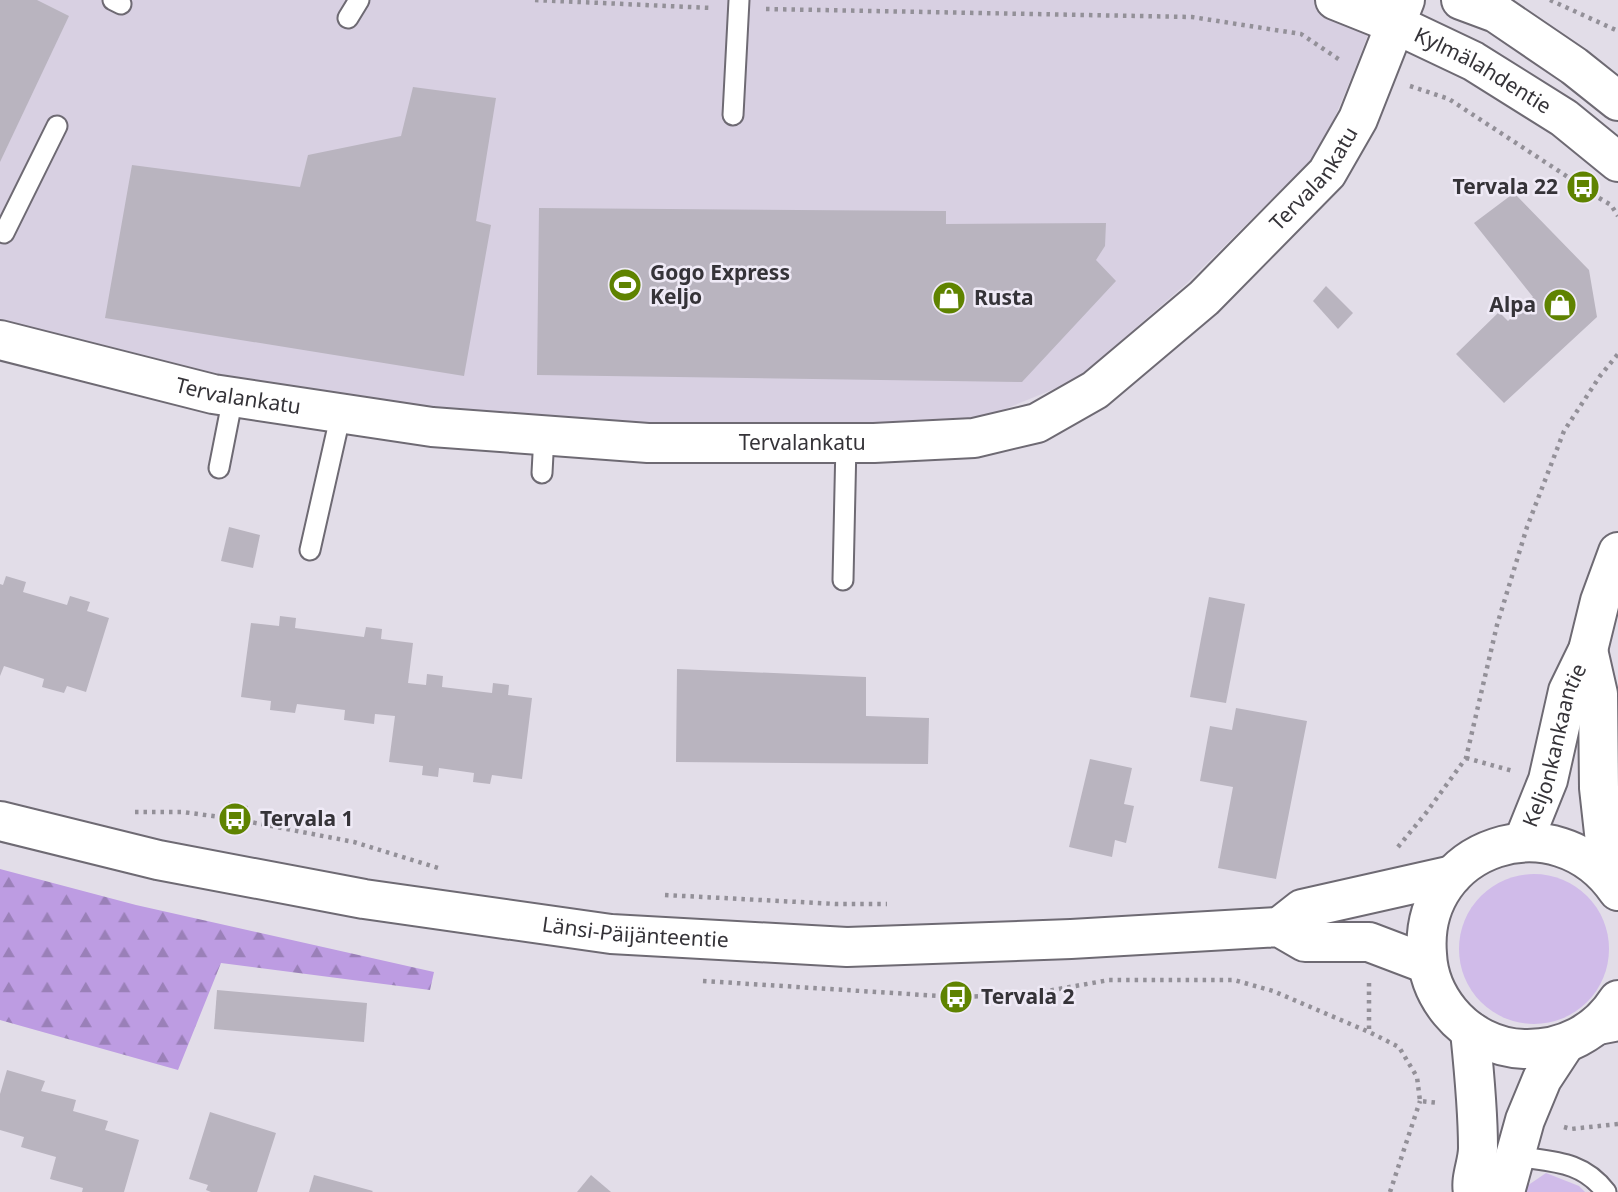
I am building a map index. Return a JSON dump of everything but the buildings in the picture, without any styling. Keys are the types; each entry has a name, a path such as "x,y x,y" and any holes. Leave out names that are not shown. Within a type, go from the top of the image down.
{"main road":[{"name":"Kylmälahdentie","path":"1335,0 1400,12 1564,118 1618,162"},
{"path":"1461,0 1496,13 1574,66 1618,101"},
{"name":"Tervalankatu","path":"0,340 213,394 432,427 648,443 874,443 974,438 1037,423 1095,390 1204,298 1327,173 1358,119 1400,12"},
{"name":"Keljonkankaantie","path":"1522,842 1548,780 1568,691 1588,650 1600,601 1618,552"},
{"name":"Keljonkankaantie","path":"1588,650 1598,694 1599,788 1613,884"},
{"name":"Länsi-Päijänteentie","path":"0,821 158,860 336,894 611,934 847,947 1071,939 1279,927 1305,942 1369,942 1427,964"},
{"path":"1611,1015 1566,1044 1540,1050 1514,1049 1491,1042 1470,1031 1442,1003 1427,964 1426,940 1430,917 1439,895 1453,875 1485,851 1504,845 1522,842 1547,843 1570,849 1591,861 1613,884"},
{"path":"1279,927 1302,909 1453,875"},
{"path":"1470,1031 1478,1107 1478,1157 1473,1192"},
{"path":"1510,1174 1525,1120 1542,1079 1566,1044"}],"lane":[{"path":"348,18 359,0"},
{"path":"733,115 739,4"},
{"path":"4,233 57,126"},
{"path":"219,468 233,397"},
{"path":"310,550 341,413"},
{"path":"542,472 544,435"},
{"path":"843,580 846,443"},
{"path":"1510,1174 1558,1163 1577,1167 1598,1181 1606,1192"}],"path":[{"path":"535,0 1192,17 1301,34 1343,62 1449,99 1583,187"},
{"path":"1550,0 1618,31"},
{"path":"1592,193 1611,205 1618,216"},
{"path":"1394,852 1466,758 1497,625 1527,527 1564,431 1600,376 1618,354"},
{"path":"130,812 183,812 235,820 354,842 444,870"},
{"path":"661,895 890,904"},
{"path":"1369,942 1370,1032"},
{"path":"1390,1192 1420,1101"}],"shaded area":[{"path":"0,0 1381,0 1321,150 1187,283 1076,380 973,422 646,424 440,408 219,374 0,319"},
{"path":"1534,874 1563,880 1587,896 1603,920 1609,949 1603,978 1587,1002 1563,1018 1534,1024 1505,1018 1481,1002 1465,978 1459,949 1465,920 1481,896 1505,880"},
{"path":"1546,1173 1579,1186 1585,1192 1523,1192 1524,1188"}],"green space":[{"path":"0,869 136,905 434,972 430,990 221,963 178,1070 0,1020"}],"place":[{"name":"Tervala 22","path":"1583,187"},
{"name":"Gogo Express Keljo","path":"625,285"},
{"name":"Rusta","path":"949,298"},
{"name":"Alpa","path":"1560,305"},
{"name":"Tervala 1","path":"235,819"},
{"name":"Tervala 2","path":"956,997"}]}
